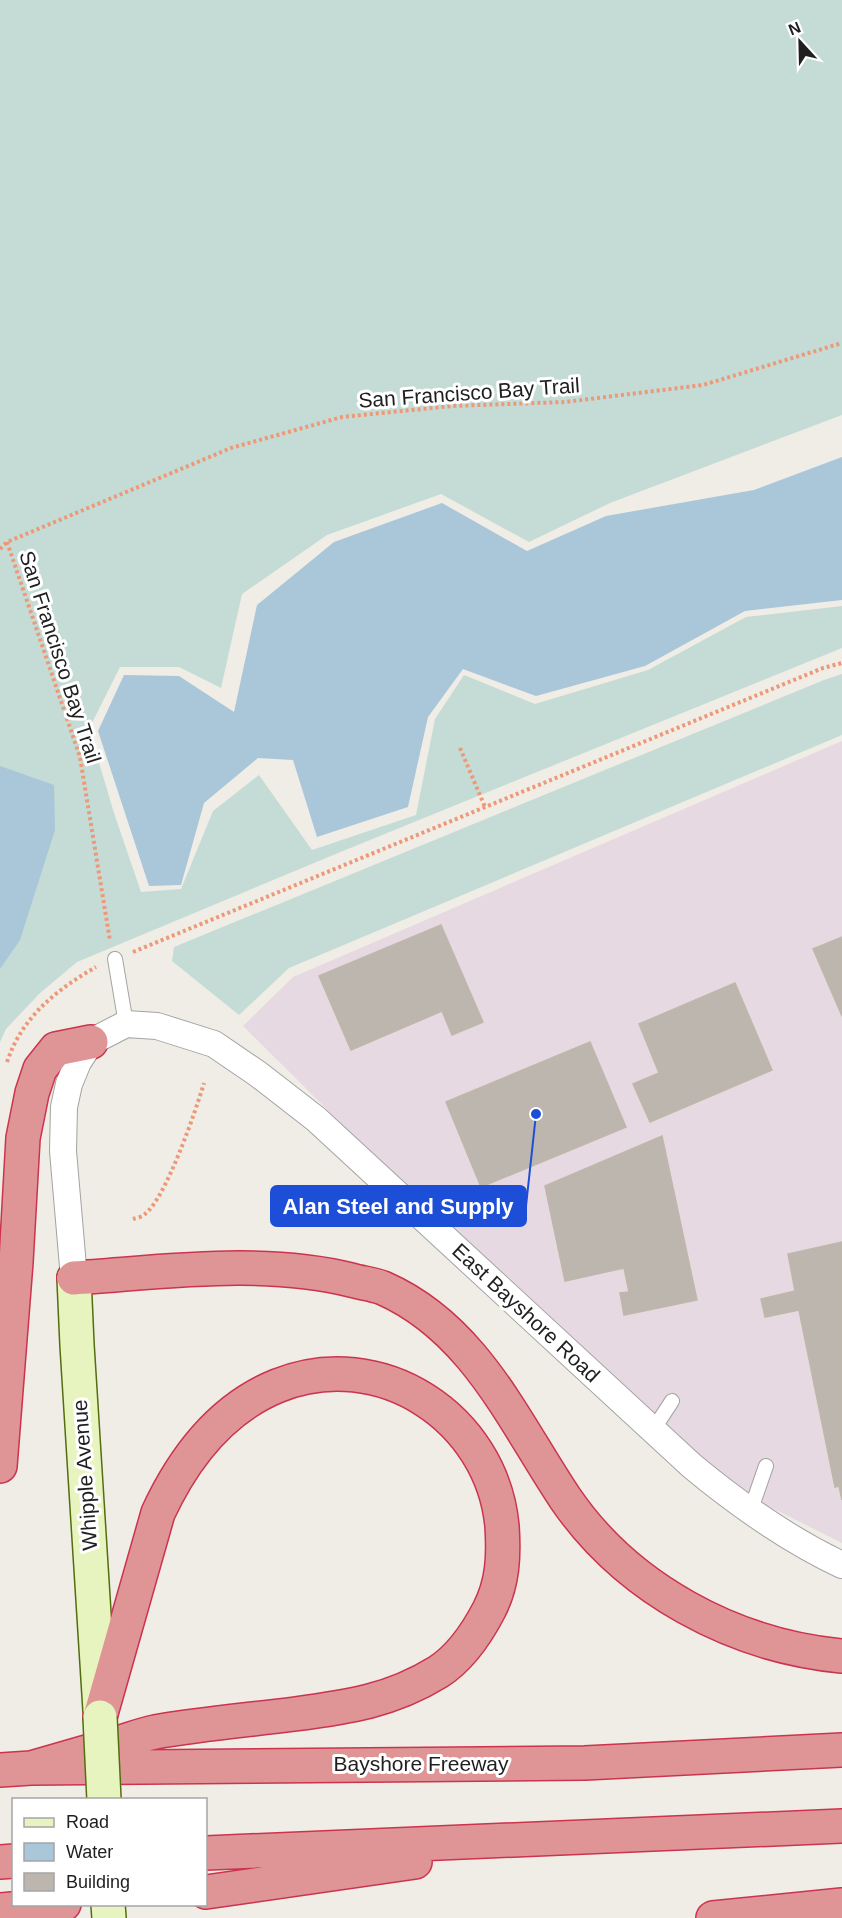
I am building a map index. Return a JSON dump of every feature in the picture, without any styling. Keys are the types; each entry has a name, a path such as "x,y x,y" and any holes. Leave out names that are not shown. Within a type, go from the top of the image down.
{"highway":[{"path":"0,1466 17,1250 23,1138 32,1093 40,1069 56,1049 91,1042"},
{"path":"74,1278 281,1268 328,1274 380,1287 410,1301 436,1320 482,1369 567,1500 587,1526 619,1559 679,1603 712,1620 781,1647 842,1656"},
{"path":"15,1769 153,1732 353,1706 387,1697 441,1670 464,1649 481,1625 495,1599 502,1573 504,1546 501,1516 494,1488 483,1461 467,1438 448,1417 427,1400 375,1378 342,1373 307,1376 276,1387 246,1403 220,1423 197,1448 171,1484 158,1513 100,1717"},
{"name":"Bayshore Freeway","path":"15,1769 585,1763 842,1750"},
{"path":"207,1853 842,1826"},
{"path":"207,1892 589,1836"},
{"path":"713,1918 842,1905"},
{"path":"0,1910 51,1906"}],"main road":[{"name":"Whipple Avenue","path":"74,1278 76,1345 104,1798"}],"street":[{"path":"91,1042 126,1024"},
{"name":"East Bayshore Road","path":"126,1024 157,1026 214,1044 307,1112 699,1472 784,1535 842,1565"},
{"name":"Whipple Avenue","path":"74,1278 63,1151 64,1107 69,1084 78,1062 91,1042"}],"lane":[{"path":"115,959 126,1024"},
{"path":"653,1430 672,1401"},
{"path":"750,1512 766,1466"}],"path":[{"name":"San Francisco Bay Trail","path":"0,549 7,542 231,448 342,417 452,406 565,402 704,385 842,343"},
{"name":"San Francisco Bay Trail","path":"7,542 80,757 115,959"},
{"path":"6,1064 11,1048 30,1017 69,984 95,968 812,673 842,663"},
{"path":"460,748 485,807"},
{"path":"133,1219 145,1214 157,1200 193,1118 204,1083"}],"shaded area":[{"path":"0,0 842,0 842,415 610,503 529,542 441,494 327,535 242,594 221,688 179,667 120,667 89,729 141,892 181,889 213,811 259,775 312,850 416,815 435,719 464,675 535,704 648,670 746,617 842,606 842,648 77,962 40,993 6,1029 0,1042"},
{"path":"842,674 842,735 289,968 239,1015 172,961 174,947"},
{"path":"842,741 842,1543 686,1465 243,1026 293,977"}],"water":[{"path":"842,457 842,600 745,611 645,666 536,696 463,669 428,717 408,807 317,837 293,760 258,758 204,803 181,885 149,886 98,731 124,675 179,676 234,712 257,605 334,542 442,503 527,551 606,516 754,490"},
{"path":"0,766 54,785 55,830 20,940 0,969"}],"building":[{"path":"441,925 483,1022 452,1035 442,1011 351,1050 319,976"},
{"path":"842,937 842,1016 813,949"},
{"path":"735,983 772,1070 650,1122 633,1084 659,1073 639,1024"},
{"path":"590,1042 626,1127 481,1187 446,1102"},
{"path":"662,1136 697,1300 624,1315 620,1293 629,1292 624,1268 565,1281 545,1186"},
{"path":"842,1242 842,1500 839,1486 835,1487 799,1310 765,1317 761,1299 795,1291 788,1254"}],"place":[{"name":"Alan Steel and Supply","path":"536,1114"}]}
